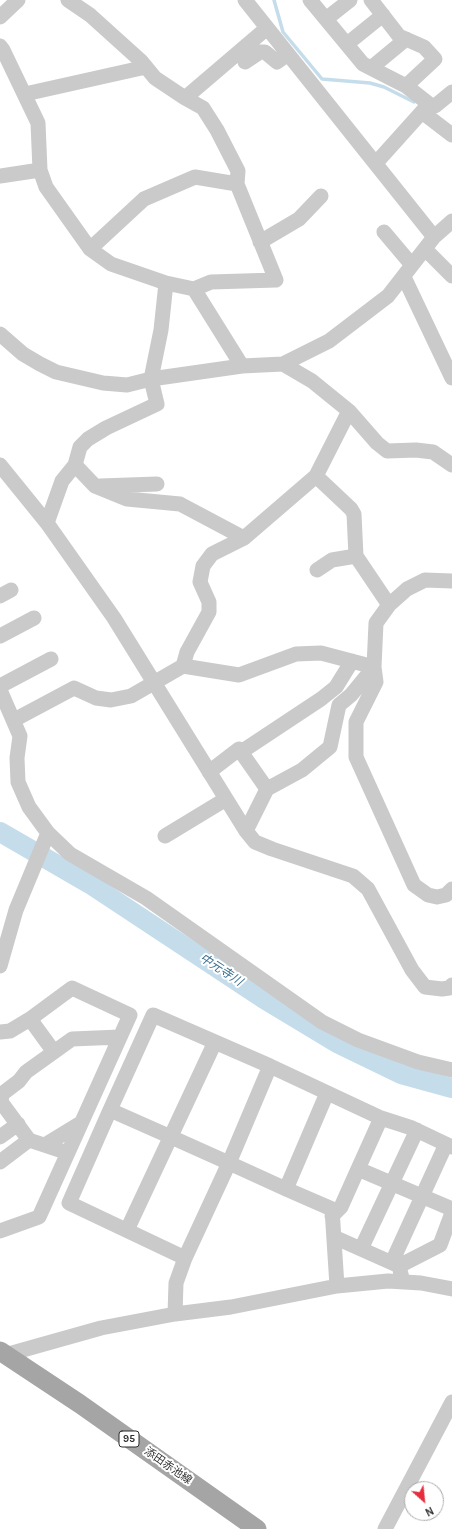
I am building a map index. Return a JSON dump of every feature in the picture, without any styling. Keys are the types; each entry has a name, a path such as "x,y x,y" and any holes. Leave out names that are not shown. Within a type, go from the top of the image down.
{"main road":[{"name":"添田赤池線","path":"2,1354 80,1404 257,1529"}],"street":[{"path":"0,17 18,0"},
{"path":"0,46 38,123 40,170 46,187 90,249 111,264 166,283 194,289 211,282 276,280 237,184 238,171 217,130 202,108 155,78 141,61 90,15 68,0"},
{"path":"245,0 376,163 452,276"},
{"path":"310,0 363,64 406,86 425,108 452,134"},
{"path":"326,19 350,0"},
{"path":"371,0 399,36 424,47 435,59 406,86"},
{"path":"346,44 383,15"},
{"path":"185,98 267,28"},
{"path":"371,68 406,39"},
{"path":"245,62 260,52 265,52 277,62 288,54"},
{"path":"25,94 146,67"},
{"path":"376,163 425,108 435,106 452,92"},
{"path":"0,176 40,170"},
{"path":"90,249 144,198 195,177 237,184"},
{"path":"260,242 299,219 322,196"},
{"path":"0,334 23,354 56,372 103,383 127,385 151,379 242,366 283,364 329,340 388,296 429,243 452,221"},
{"path":"384,232 408,271 452,378"},
{"path":"47,523 62,480 75,465 80,447 88,439 106,428 157,404 151,379 161,330 166,283"},
{"path":"194,289 242,366"},
{"path":"283,364 312,381 349,412 386,451 416,450 433,452 452,465"},
{"path":"183,666 187,652 209,612 209,602 200,582 203,566 212,554 244,538 316,476 349,412"},
{"path":"75,465 95,486 127,499 180,504 244,538"},
{"path":"2,471 47,523 114,618 208,772 246,831 255,842 353,876 368,889 412,970 425,987 442,989 449,988 452,985"},
{"path":"316,476 351,509 354,514 356,556 389,605"},
{"path":"95,486 157,484"},
{"path":"317,570 332,560 356,556"},
{"path":"452,581 425,580 407,589 389,605 376,623 374,667 376,682 356,722 356,757 414,885 428,895 437,897 446,895 452,889"},
{"path":"0,636 34,618"},
{"path":"14,720 74,688 96,698 111,700 131,696 183,666 239,675 296,654 321,652 374,667"},
{"path":"0,686 51,659"},
{"path":"241,752 321,700 336,687 352,661"},
{"path":"246,831 267,789 302,770 330,747 340,705 351,695 374,667"},
{"path":"0,690 20,736 17,758 18,782 29,807 46,838 70,854 146,898 322,1022 365,1042 418,1062 452,1070"},
{"path":"208,772 239,749 267,789"},
{"path":"165,836 226,799"},
{"path":"0,966 16,910 46,838"},
{"path":"0,1032 10,1031 30,1019 72,988 130,1015 39,1217 0,1231"},
{"path":"185,1258 69,1203 153,1015 270,1066 381,1118 417,1130 449,1145 422,1196 396,1264 403,1282"},
{"path":"30,1019 54,1052"},
{"path":"86,1163 67,1154 29,1140 2,1102 2,1094 19,1081 26,1072 72,1038 121,1035 141,1041"},
{"path":"127,1230 215,1042"},
{"path":"175,1314 176,1283 185,1258 230,1163 270,1066"},
{"path":"286,1189 327,1093"},
{"path":"110,1110 332,1209 337,1286"},
{"path":"332,1216 341,1207 381,1118"},
{"path":"44,1145 81,1123"},
{"path":"0,1137 18,1124"},
{"path":"361,1249 417,1130"},
{"path":"0,1162 29,1140"},
{"path":"358,1169 452,1209"},
{"path":"334,1237 396,1264 440,1244 452,1213"},
{"path":"2,1354 101,1328 175,1314 231,1307 337,1286 388,1281 421,1283 452,1289"},
{"path":"385,1529 452,1402"}],"waterway":[{"path":"274,0 283,32 322,79 370,83 384,87 414,102"},
{"name":"中元寺川","path":"0,832 90,884 264,999 337,1043 401,1074 452,1088"}]}
